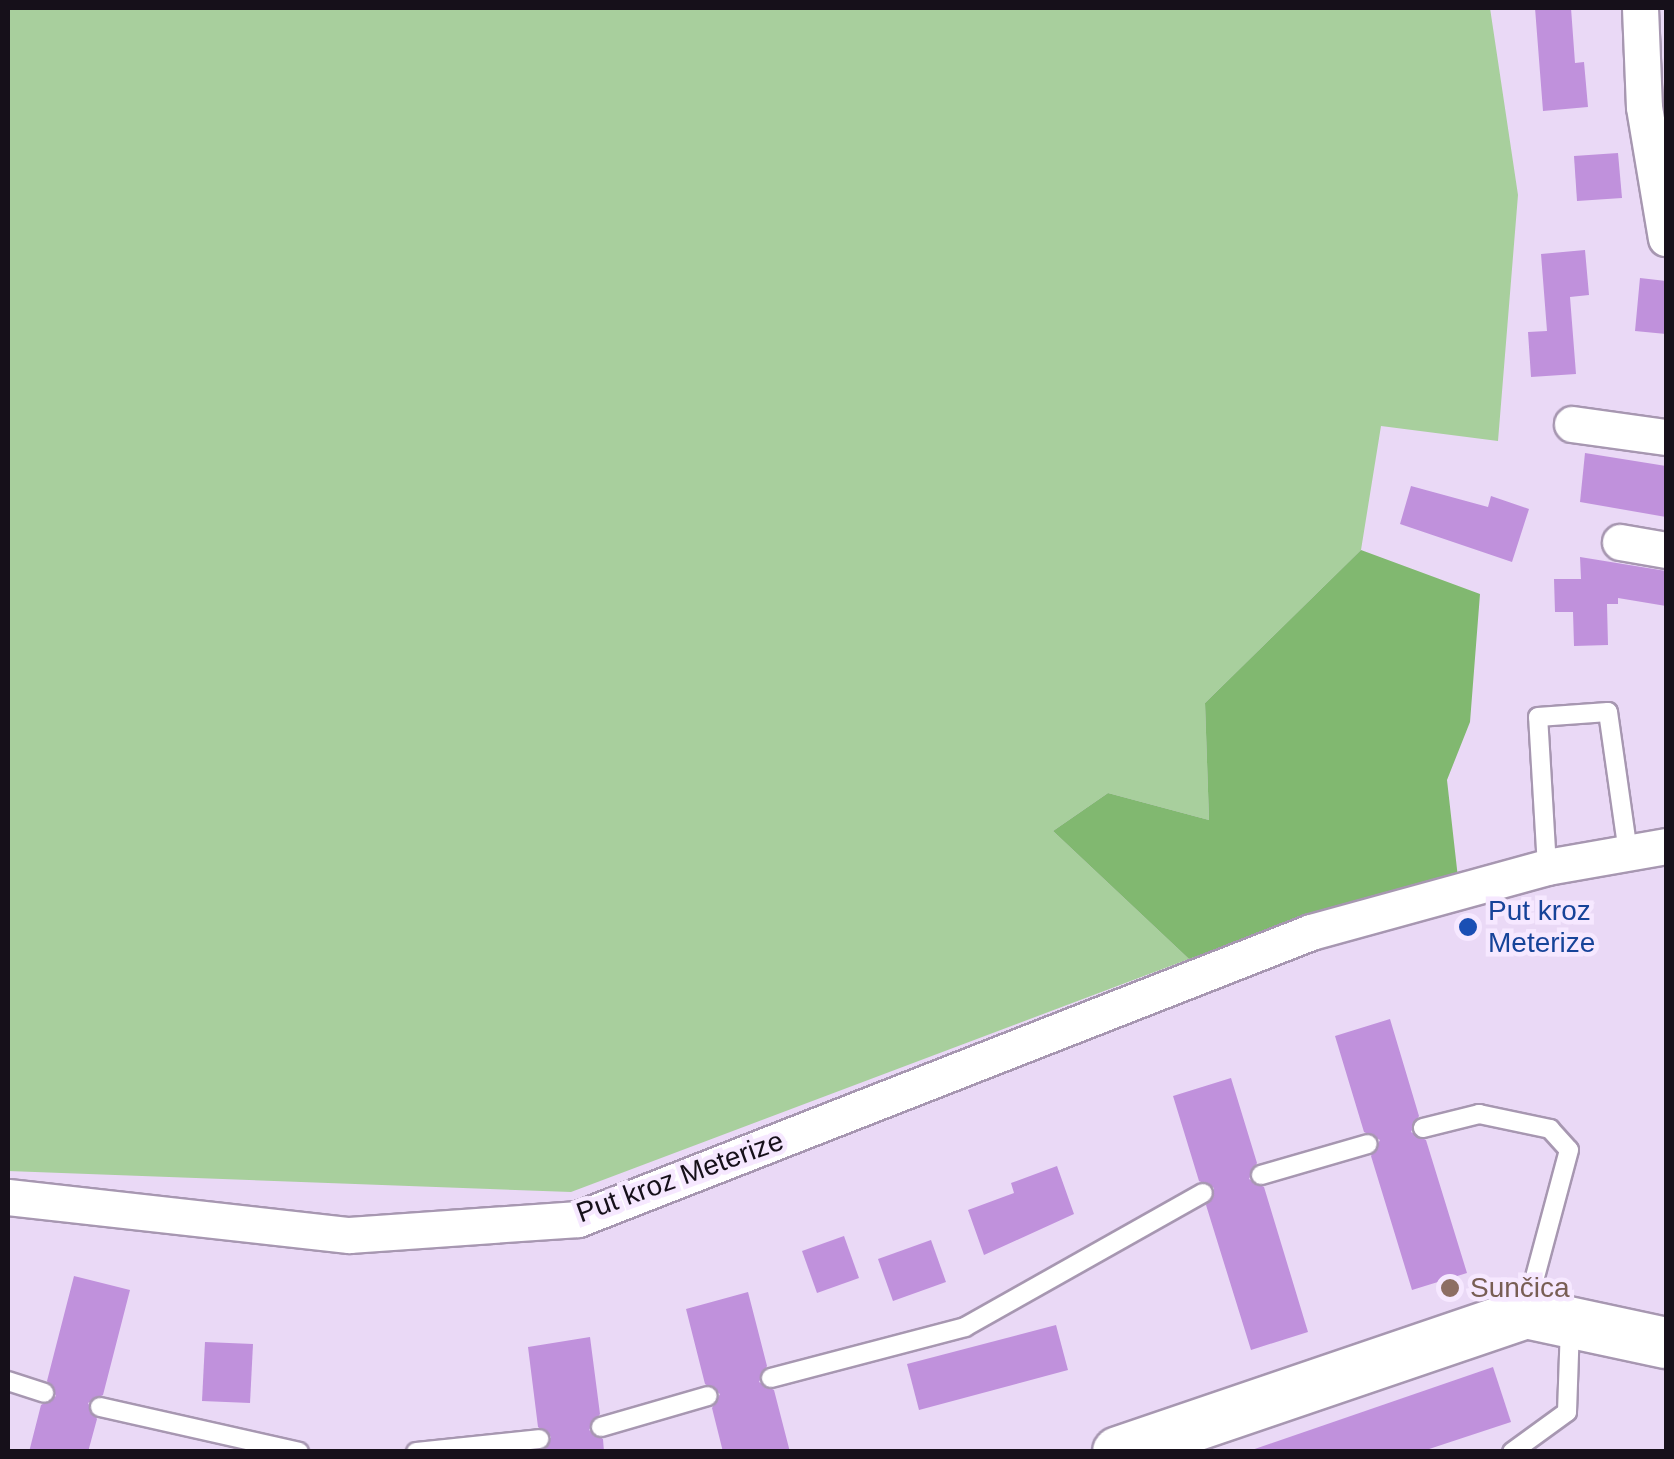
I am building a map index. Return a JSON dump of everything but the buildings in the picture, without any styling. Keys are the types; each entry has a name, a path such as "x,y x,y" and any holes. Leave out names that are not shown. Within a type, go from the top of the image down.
{"street":[{"path":"1640,8 1655,105 1666,238"},
{"path":"1572,424 1666,438"},
{"path":"1620,542 1666,550"},
{"name":"Put kroz Meterize","path":"8,1197 349,1235 578,1219 1311,932 1548,867 1666,846"},
{"path":"1118,1452 1548,1318 1666,1343"}],"lane":[{"path":"1548,867 1538,717 1608,712 1628,853"},
{"path":"1423,1128 1479,1114 1550,1129 1568,1150 1548,1318 1568,1412 1512,1452"},
{"path":"1260,1175 1368,1144"},
{"path":"771,1378 965,1327 1202,1193"},
{"path":"8,1381 44,1393"},
{"path":"601,1427 708,1396"},
{"path":"100,1408 299,1452"},
{"path":"416,1452 539,1439"}],"green space":[{"path":"8,8 1490,8 1518,195 1498,441 1381,426 1361,550 1205,703 1209,820 1108,793 1053,831 1189,959 571,1192 8,1171"},
{"path":"1361,550 1480,594 1470,722 1447,780 1458,878 1303,917 1189,959 1053,831 1108,793 1209,820 1205,703"}],"place":[{"name":"Put kroz Meterize","path":"1468,927"},
{"name":"Sunčica","path":"1450,1288"}]}
